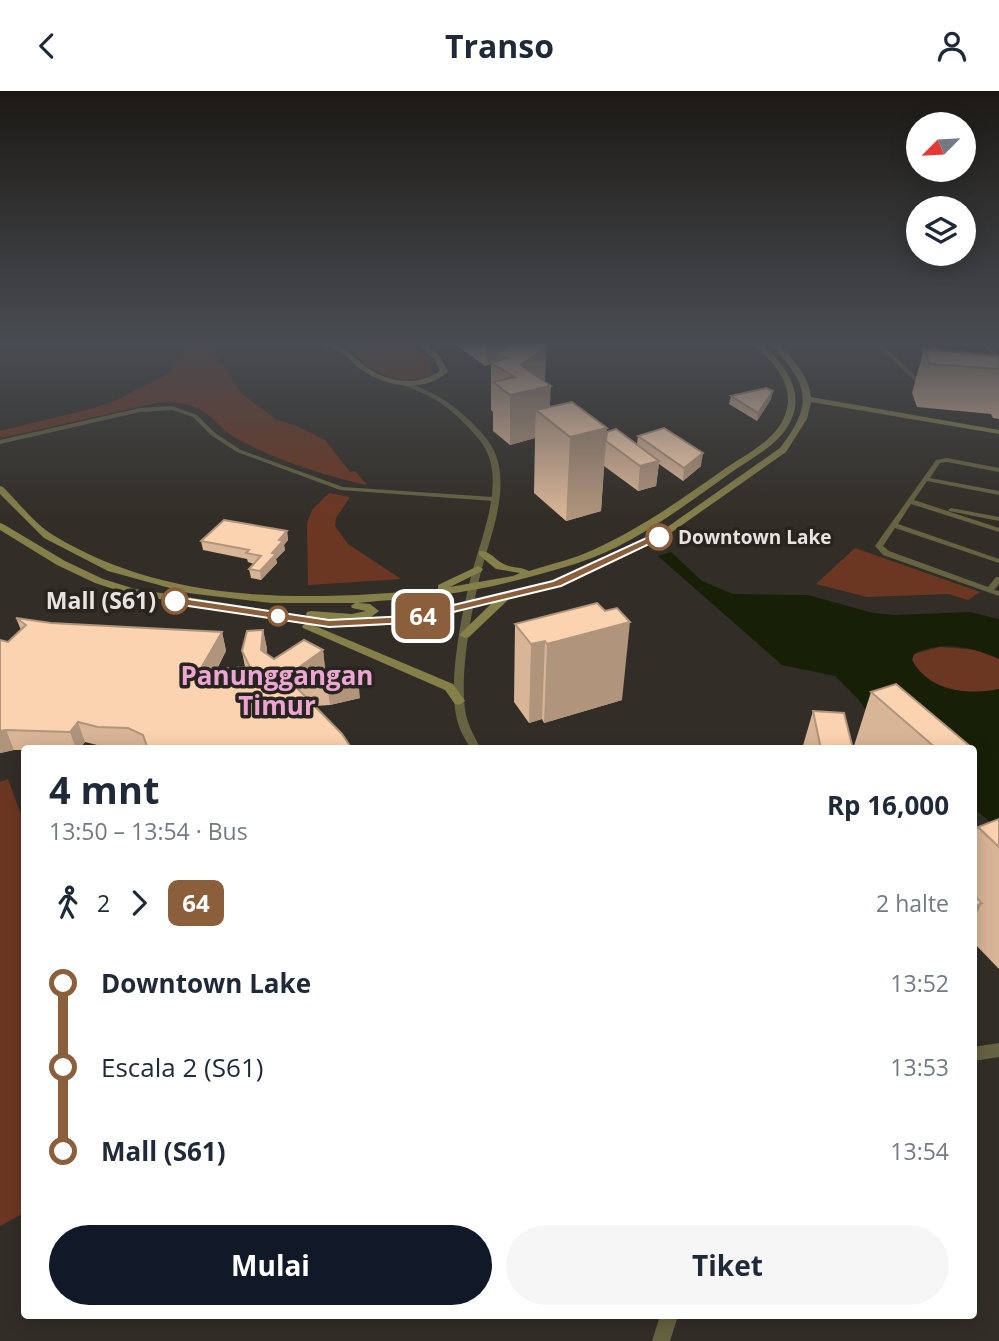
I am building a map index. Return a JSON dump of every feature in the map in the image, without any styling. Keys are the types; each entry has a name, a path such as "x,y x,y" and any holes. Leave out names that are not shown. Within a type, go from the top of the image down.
{"main road":[{"path":"281,601 346,601 473,587 578,560 645,528 767,443 781,430 789,415 789,399"},
{"path":"0,526 61,563 99,581 133,592 329,623 408,620 556,584 659,537 783,450 798,433 806,418 809,399"},
{"path":"811,399 999,432"},
{"path":"0,489 27,521 69,549 93,561 148,580 209,593 332,606 366,606 374,611 365,616 272,615"},
{"path":"483,553 500,568 517,572 545,569"},
{"path":"426,593 478,569"},
{"path":"465,635 505,597"},
{"path":"272,615 318,629 449,687 458,701"}],"street":[{"path":"442,399 474,429 489,448 495,464 493,499 483,553 473,587 458,701 465,730 474,745"},
{"path":"0,442 140,409 172,408 195,416 212,434 239,451 342,489 493,499"},
{"path":"999,470 941,460 879,546 881,550 999,594"},
{"path":"927,479 999,493"},
{"path":"912,502 999,519"},
{"path":"912,502 999,530"},
{"path":"893,525 999,561"},
{"path":"989,591 999,579"},
{"path":"977,1053 999,1050"},
{"path":"661,1341 667,1319"}],"shaded area":[{"path":"249,399 277,420 297,426 325,440 350,472 355,471 367,485 305,468 259,450 232,435 201,410 178,403 160,402 2,438 0,436 0,431 115,401"},
{"path":"329,493 350,497 336,518 335,526 348,544 401,579 308,585 307,523 312,510"},
{"path":"855,548 980,592 968,600 948,594 867,597 816,584"},
{"name":"Downtown Lake","path":"671,552 702,581 733,594 808,595 873,613 895,615 970,612 999,619 999,659 968,648 946,646 914,654 912,660 928,679 950,689 974,692 999,689 999,829 977,811 977,745 900,745 885,734 857,698 835,676 782,665 658,556"},
{"path":"940,647 978,650 999,659 999,689 962,691 950,689 928,679 912,660 914,654"},
{"path":"8,779 21,815 21,1215 0,1226 0,782"}],"building":[{"path":"736,399 767,399 758,413"},
{"path":"572,402 607,428 570,437 536,410"},
{"path":"664,428 703,453 684,468 638,436"},
{"path":"616,429 659,461 640,466 606,441 607,432"},
{"path":"224,520 287,531 279,540 283,541 272,553 276,554 260,571 249,569 261,556 246,553 249,550 201,541"},
{"path":"597,603 605,611 617,608 630,622 547,644 545,641 531,644 515,624"},
{"path":"16,618 51,623 222,632 200,670 250,667 242,651 247,631 263,630 261,650 274,659 304,640 323,650 294,671 325,673 352,668 358,679 327,686 297,688 349,745 147,745 143,735 128,728 98,727 78,722 70,732 0,731 0,640 8,642 26,625"},
{"path":"896,684 969,745 932,745 871,692"},
{"path":"813,711 844,713 852,745 820,745"},
{"path":"999,819 999,847 978,827"}],"bus line":[{"name":"64","path":"175,601 329,623 408,620 556,584 659,537"}],"place":[{"name":"Downtown Lake","path":"659,537"},
{"name":"Mall (S61)","path":"175,601"}],"district":[{"name":"Panunggangan Timur","path":"277,690"}]}
